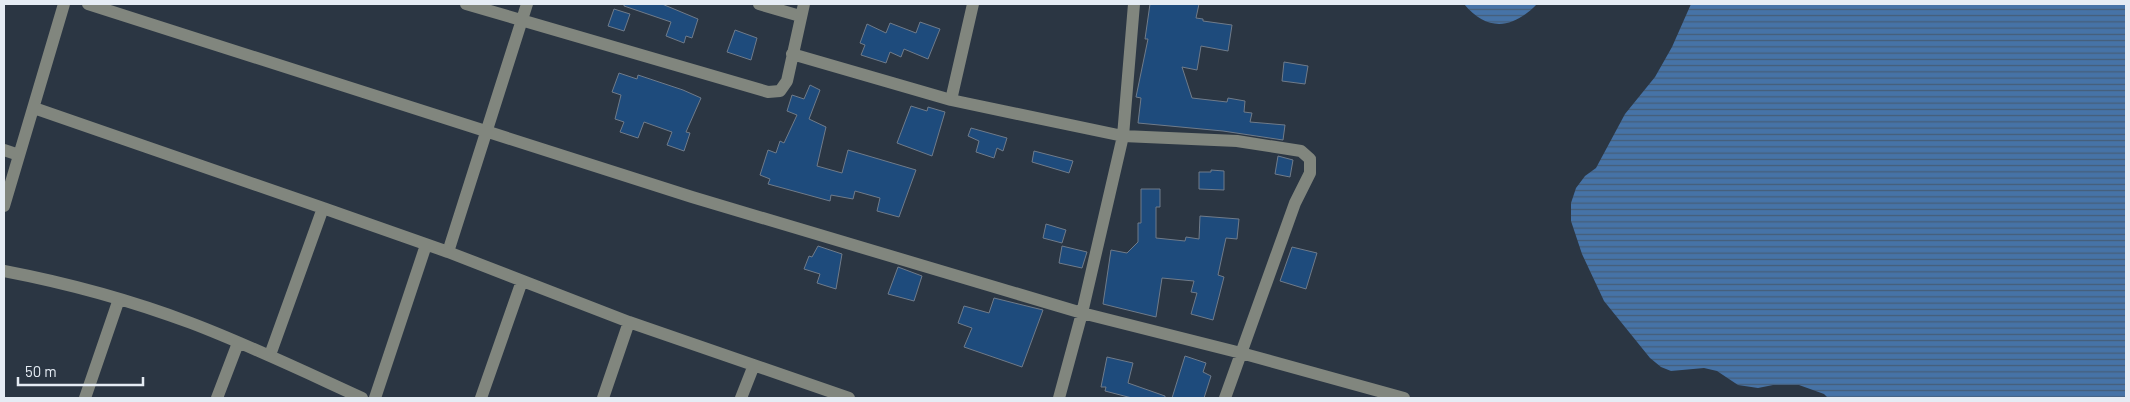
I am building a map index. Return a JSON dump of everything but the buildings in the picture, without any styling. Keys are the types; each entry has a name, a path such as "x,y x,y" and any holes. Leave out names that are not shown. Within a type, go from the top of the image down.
{"street":[{"path":"4,206 64,4"},
{"path":"88,4 692,197 1082,313 1241,353 1404,398"},
{"path":"466,4 768,92 780,91 787,81 802,10 759,4"},
{"path":"448,252 527,4"},
{"path":"951,100 973,4"},
{"path":"1059,398 1082,313 1124,136 1134,4"},
{"path":"792,54 951,100 1124,136 1237,141 1301,151 1310,159 1310,173 1295,203 1225,398"},
{"path":"34,108 426,244 629,322 849,398"},
{"path":"4,150 19,155"},
{"path":"270,355 323,208"},
{"path":"375,398 426,244"},
{"path":"4,271 52,280 119,299 191,323 270,355 339,393 362,398"},
{"path":"481,398 522,281"},
{"path":"85,398 119,299"},
{"path":"603,398 629,322"},
{"path":"217,398 238,343"},
{"path":"741,398 754,365"}],"water":[{"path":"1464,4 1537,4 1519,18 1500,24 1482,19"},
{"path":"1691,4 2126,4 2126,398 1828,398 1824,394 1799,385 1773,385 1758,388 1738,385 1717,371 1704,368 1671,371 1661,367 1650,358 1604,301 1582,254 1571,221 1571,203 1576,188 1585,176 1596,168 1625,114 1655,77 1672,47"}]}
